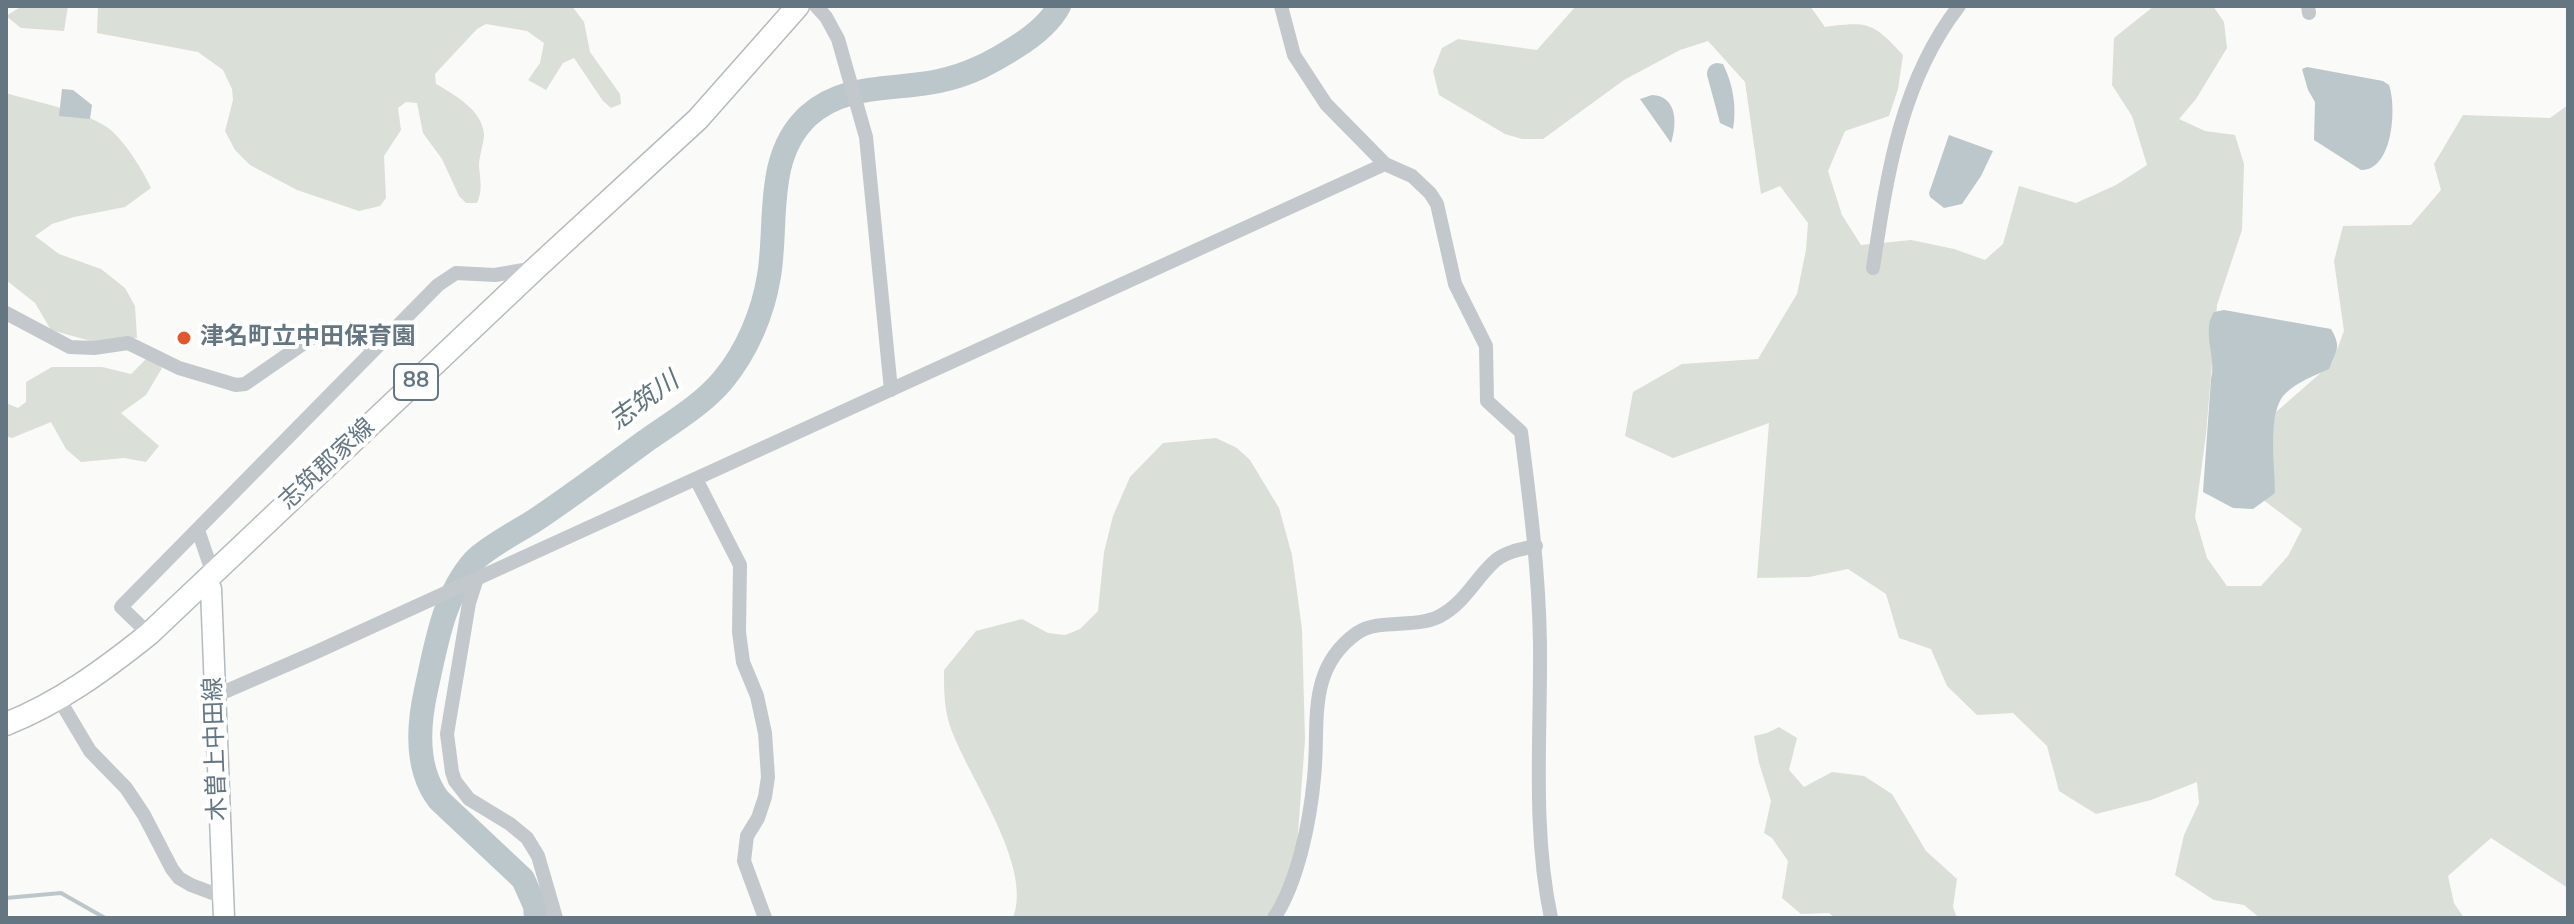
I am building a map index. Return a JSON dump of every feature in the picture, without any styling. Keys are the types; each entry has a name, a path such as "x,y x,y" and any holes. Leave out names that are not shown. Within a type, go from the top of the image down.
{"main road":[{"name":"志筑郡家線","path":"6,724 59,699 106,669 149,634 698,119 798,6"},
{"name":"木曽上中田線","path":"210,577 224,918"}],"street":[{"path":"816,6 838,39 866,137 891,390"},
{"path":"1281,6 1291,49 1326,104 1385,164 1412,176 1437,204 1455,284 1486,346 1487,401 1521,432 1536,546 1540,644 1538,785 1551,918"},
{"path":"1873,268 1888,168 1910,95 1932,45 1959,6"},
{"path":"215,696 1385,164"},
{"path":"149,634 121,607 438,285 456,273 495,275 536,268"},
{"path":"6,313 70,347 94,348 128,343 179,368 236,385 245,384 313,337 325,335 376,345"},
{"path":"696,479 740,565 741,647 743,662 760,708 768,777 758,818 747,836 744,861 765,918"},
{"path":"198,530 210,577"},
{"path":"1274,918 1283,905 1301,850 1315,773 1315,716 1322,681 1333,657 1358,632 1439,617 1461,602 1497,560 1516,550 1536,546"},
{"path":"476,579 469,603 447,734 452,772 469,799 527,838 538,856 556,918"},
{"path":"59,699 90,751 126,788 179,878 223,897"}],"shaded area":[{"path":"22,6 68,6 64,31 21,28 6,16"},
{"path":"98,6 572,6 584,22 590,52 620,94 621,104 611,108 603,101 574,58 563,63 546,90 528,80 540,63 544,43 527,31 486,24 477,29 435,74 436,84 466,104 482,125 481,189 477,203 466,203 459,196 442,159 423,133 417,103 406,102 398,108 401,130 384,156 386,198 380,206 359,211 297,190 250,165 235,150 225,131 233,100 232,89 223,70 198,52 97,33"},
{"path":"1576,6 1810,6 1825,27 1852,24 1877,30 1903,55 1898,89 1889,116 1845,131 1828,171 1842,215 1861,245 1911,240 1954,249 1985,260 2003,244 2019,186 2076,203 2116,185 2147,165 2132,116 2112,85 2114,38 2154,6 2213,6 2224,22 2227,48 2196,99 2179,119 2205,131 2235,135 2244,164 2242,230 2217,305 2195,517 2207,558 2227,586 2261,586 2288,556 2302,529 2262,499 2265,463 2276,412 2332,363 2344,331 2334,261 2343,226 2411,225 2441,190 2434,164 2463,115 2550,118 2568,105 2568,888 2491,838 2448,876 2454,903 2464,918 2260,918 2244,905 2214,900 2175,875 2184,835 2199,803 2197,782 2151,800 2096,814 2059,791 2047,746 2013,713 1977,715 1947,686 1931,649 1899,638 1886,594 1848,569 1809,577 1757,578 1769,423 1673,458 1625,436 1633,392 1682,364 1758,359 1797,294 1808,223 1780,186 1761,194 1745,82 1708,41 1680,50 1624,80 1543,139 1522,139 1505,134 1439,95 1433,71 1442,48 1458,39 1537,50"},
{"path":"1723,64 1732,88 1735,112 1733,129 1720,123 1707,75 1709,67"},
{"path":"2307,67 2383,81 2389,85 2392,108 2390,136 2380,160 2372,168 2361,170 2314,140 2315,102 2302,69"},
{"path":"62,89 73,90 92,105 90,119 59,116"},
{"path":"6,93 76,113 102,124 123,143 151,188 125,207 52,224 35,236 59,254 101,269 125,288 135,306 137,338 94,342 51,330 35,303 6,280"},
{"path":"1652,95 1667,100 1674,113 1671,143 1640,99"},
{"path":"1949,135 1993,151 1962,204 1944,208 1929,193"},
{"path":"2224,310 2331,329 2337,345 2329,369 2296,385 2281,399 2273,432 2275,493 2253,509 2233,508 2203,492 2212,371 2210,319 2214,312"},
{"path":"146,359 155,360 162,368 146,395 121,413 159,446 146,462 124,458 81,462 66,449 51,422 12,438 6,436 6,403 18,408 26,402 26,382 52,367 102,367 131,374"},
{"path":"1216,438 1237,448 1250,460 1279,508 1292,555 1302,629 1305,740 1298,833 1293,877 1276,918 1013,918 1017,897 1014,873 996,821 950,726 945,705 944,670 976,631 1022,619 1048,633 1065,635 1080,629 1098,611 1104,552 1113,516 1130,477 1163,443"},
{"path":"1779,727 1797,738 1789,770 1804,787 1832,772 1864,776 1892,794 1926,851 1957,879 1953,907 1957,918 1835,918 1829,913 1801,914 1782,898 1788,861 1772,838 1764,833 1771,801 1754,736"}],"waterway":[{"name":"志筑川","path":"536,918 535,906 523,879 439,800 431,788 422,761 420,732 423,704 437,639 463,575 479,556 494,545 549,511 687,412 715,389 732,369 753,331 766,290 775,192 785,151 794,132 808,116 822,105 854,93 939,81 979,68 1034,34 1059,6"},
{"path":"6,898 61,893 105,918"}],"place":[{"name":"津名町立中田保育園","path":"184,338"}]}
